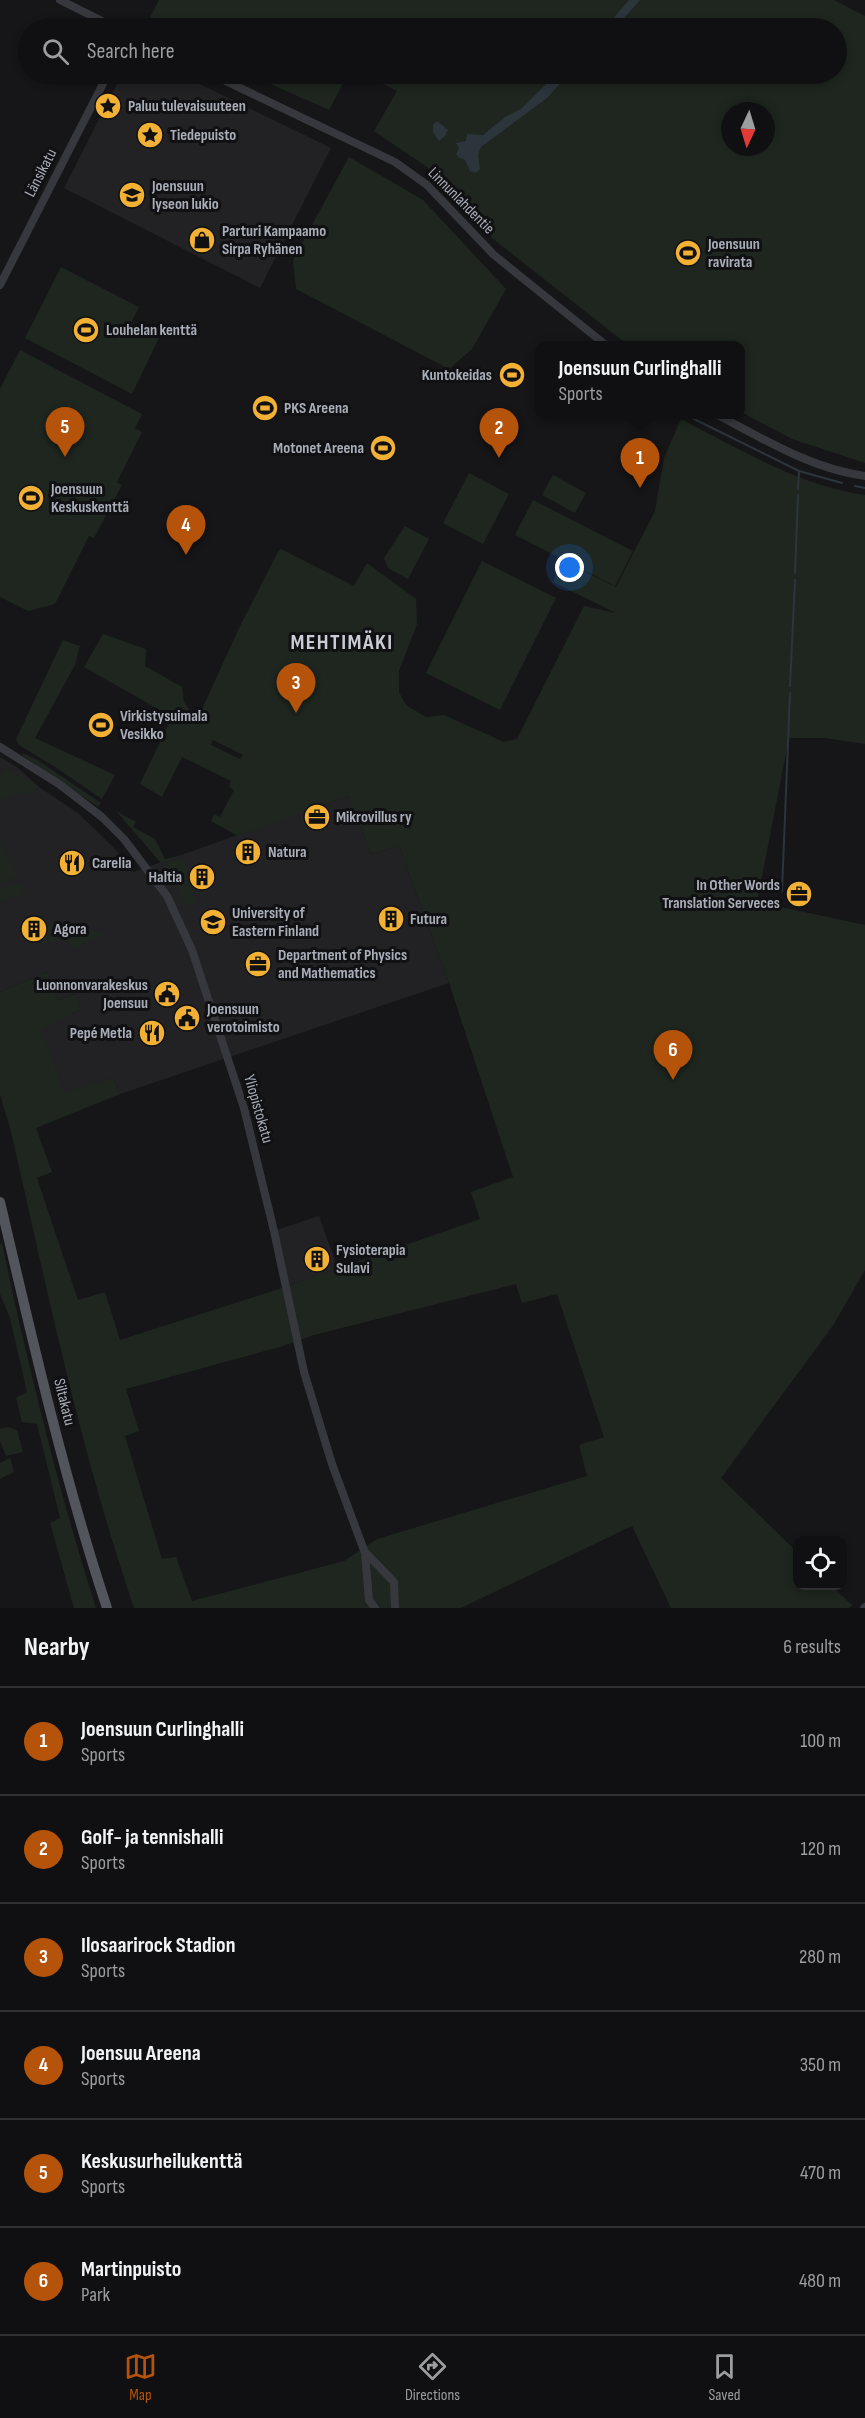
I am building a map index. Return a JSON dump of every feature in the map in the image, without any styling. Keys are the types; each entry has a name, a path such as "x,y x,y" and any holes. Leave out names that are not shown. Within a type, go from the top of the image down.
{"main road":[{"name":"Siltakatu","path":"0,1202 56,1434 90,1557 107,1608"}],"street":[{"path":"60,0 96,18"},
{"name":"Länsikatu","path":"0,285 103,84"},
{"name":"Linnunlahdentie","path":"232,84 395,162 427,185 494,255 602,341"},
{"path":"725,419 788,452 851,474 865,476"},
{"name":"Yliopistokatu","path":"0,747 58,784 116,831 153,876 182,926 244,1108 274,1231 304,1372 332,1464 365,1553 369,1600 375,1608"},
{"name":"Yliopistokatu","path":"365,1553 394,1582 395,1608"}],"shaded area":[{"name":"Joensuun ravirata","path":"159,0 834,0 865,16 865,463 792,439 745,414 745,341 623,341 493,239 454,191 434,172 374,131 397,91 383,84 847,84 847,18 150,18"},
{"path":"629,0 640,0 624,18 614,18"},
{"path":"117,84 200,84 331,148 260,288 64,188"},
{"path":"270,84 343,84 329,110"},
{"path":"546,84 560,84 547,98 481,147 478,155 480,169 476,173 470,171 465,160 456,154 459,148 456,143 466,141 467,134 483,135 505,117 521,109"},
{"path":"437,121 448,130 439,141 433,132 433,125"},
{"path":"349,157 423,200 506,289 472,349 449,369 296,289 293,260"},
{"name":"Louhelan kenttä","path":"61,267 139,307 131,323 159,338 132,394 25,338"},
{"path":"20,350 142,414 135,428 142,432 117,482 122,485 94,538 89,536 55,604 28,611 0,597 0,389"},
{"path":"681,419 793,475 817,484 865,495 865,744 825,738 789,738 757,902 865,925 865,1270 834,1324 721,1478 793,1548 793,1590 836,1590 852,1605 849,1608 671,1608 632,1526 461,1608 134,1608 81,1431 11,1131 0,1095 0,992 47,972 58,1000 75,994 81,1009 42,1030 64,1092 113,1078 120,1094 36,1128 52,1172 37,1178 78,1300 105,1292 120,1340 285,1287 480,1219 471,1192 513,1177 449,983 399,846 371,854 348,796 238,836 211,821 214,814 220,817 234,790 229,787 231,781 182,757 162,797 140,784 172,717 84,667 103,634 146,649 145,666 182,687 184,702 197,720 240,626 281,549 354,586 367,563 416,599 417,624 399,671 399,692 406,705 426,717 444,715 504,742 517,739 584,606 616,613 553,582 563,561 616,587 655,511 664,458","holes":["213,740 243,755 240,759 211,745","516,1284 522,1303 557,1294 604,1437 579,1445 587,1476 377,1539 344,1561 192,1601 176,1557 162,1559 125,1436 139,1431 126,1389 280,1347 314,1335"]},
{"path":"469,473 509,494 483,544 443,523"},
{"path":"553,475 586,493 575,513 542,495"},
{"path":"533,500 633,551 615,586 515,535"},
{"path":"405,526 429,539 408,579 388,568 384,558"},
{"path":"482,561 556,598 500,710 426,673"},
{"path":"63,640 80,646 75,665 35,738 115,775 102,799 19,745 16,739"},
{"path":"23,753 36,759 101,803 98,807 22,755"},
{"name":"University of Eastern Finland","path":"0,757 78,813 120,854 133,872 348,796 371,854 399,846 449,983 120,1094 113,1078 64,1093 41,1029 81,1009 75,994 58,1000 47,972 0,992"},
{"path":"7,769 39,786 36,791 29,794 23,792 0,800 0,776"},
{"path":"116,811 136,822 133,827 155,839 165,859 186,854 161,863"},
{"path":"0,842 18,876 0,884"},
{"path":"183,859 197,902 186,906 164,868 169,863"},
{"path":"20,882 24,894 0,902 0,889"},
{"path":"62,919 105,935 73,949"},
{"path":"59,921 65,938 42,945 38,936 45,933 43,927"},
{"path":"319,1216 338,1269 285,1287 274,1231"},
{"path":"2,1243 44,1427 96,1608 74,1608 50,1523 60,1518 37,1424 22,1422 16,1398 27,1392 10,1318 0,1294 0,1244"},
{"path":"8,1427 17,1430 23,1452 6,1456 0,1441 0,1429"},
{"path":"10,1458 14,1472 0,1479 0,1463"}],"waterway":[{"path":"694,419 799,471"},
{"path":"798,489 799,471 842,483"},
{"path":"855,486 865,488"},
{"path":"795,573 798,495"},
{"path":"790,686 795,580"},
{"path":"782,891 790,693"}],"place":[{"name":"Paluu tulevaisuuteen","path":"108,106"},
{"name":"Tiedepuisto","path":"150,135"},
{"name":"Joensuun lyseon lukio","path":"132,195"},
{"name":"Parturi Kampaamo Sirpa Ryhänen","path":"202,240"},
{"name":"Joensuun ravirata","path":"688,253"},
{"name":"Louhelan kenttä","path":"86,330"},
{"name":"Kuntokeidas","path":"512,375"},
{"name":"PKS Areena","path":"265,408"},
{"name":"Motonet Areena","path":"383,448"},
{"name":"Keskusurheilukenttä","path":"65,457"},
{"name":"Golf- ja tennishalli","path":"499,458"},
{"name":"Joensuun Curlinghalli","path":"640,488"},
{"name":"Joensuun Keskuskenttä","path":"31,498"},
{"name":"Joensuu Areena","path":"186,555"},
{"name":"Ilosaarirock Stadion","path":"296,713"},
{"name":"Virkistysuimala Vesikko","path":"101,725"},
{"name":"Mikrovillus ry","path":"317,817"},
{"name":"Natura","path":"248,852"},
{"name":"Carelia","path":"72,863"},
{"name":"Haltia","path":"202,877"},
{"name":"In Other Words Translation Serveces","path":"799,894"},
{"name":"Futura","path":"391,919"},
{"name":"University of Eastern Finland","path":"213,922"},
{"name":"Agora","path":"34,929"},
{"name":"Department of Physics and Mathematics","path":"258,964"},
{"name":"Luonnonvarakeskus Joensuu","path":"167,994"},
{"name":"Joensuun verotoimisto","path":"187,1018"},
{"name":"Pepé Metla","path":"152,1033"},
{"name":"Martinpuisto","path":"673,1080"},
{"name":"Fysioterapia Sulavi","path":"317,1259"}],"district":[{"name":"MEHTIMÄKI","path":"342,642"}]}
